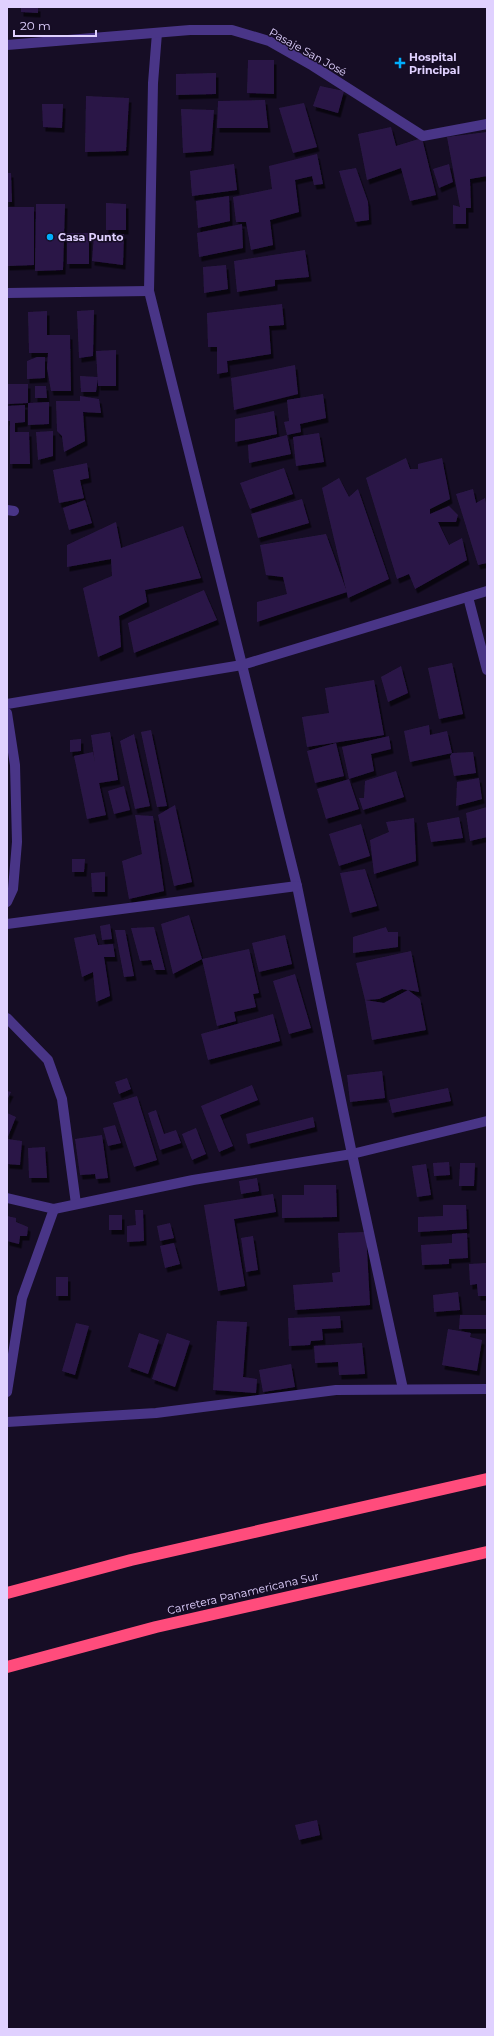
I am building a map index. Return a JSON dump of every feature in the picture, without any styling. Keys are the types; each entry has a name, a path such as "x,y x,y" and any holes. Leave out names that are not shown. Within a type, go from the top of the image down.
{"highway":[{"path":"7,1593 132,1560 487,1479"},
{"name":"Carretera Panamericana Sur","path":"7,1667 156,1627 487,1552"}],"street":[{"name":"Pasaje San José","path":"7,45 190,30 232,30 269,41 313,66 423,136 487,124"},
{"path":"157,33 153,84 149,291 297,886 352,1154 403,1389"},
{"path":"7,293 149,291"},
{"path":"7,704 242,664 487,591"},
{"path":"468,597 487,670"},
{"path":"7,713 15,765 17,842 13,889 7,902"},
{"path":"7,924 297,886"},
{"path":"7,1018 48,1060 62,1099 76,1204"},
{"path":"7,1198 54,1209 193,1180 352,1154 487,1121"},
{"path":"7,1392 22,1298 54,1209"},
{"path":"7,1422 156,1413 336,1390 487,1388"}],"building":[{"path":"21,7 38,7 38,13 21,12"},
{"path":"248,60 274,60 274,94 247,93"},
{"path":"216,73 216,94 176,95 176,74"},
{"path":"320,86 344,91 338,113 313,106"},
{"path":"86,96 129,98 126,151 85,152"},
{"path":"265,100 268,128 217,128 218,101"},
{"path":"304,103 317,147 293,153 279,108"},
{"path":"42,104 63,104 62,128 43,127"},
{"path":"181,109 214,110 211,151 183,153"},
{"path":"391,127 396,146 422,138 436,195 410,201 401,168 367,180 358,134"},
{"path":"487,132 487,176 470,179 471,208 466,208 466,224 453,224 453,205 460,207 447,137"},
{"path":"317,154 323,184 314,185 312,176 295,180 299,212 270,220 273,245 251,250 246,222 236,222 233,197 272,189 269,166"},
{"path":"234,164 237,190 192,196 190,171"},
{"path":"449,164 453,182 439,188 433,169"},
{"path":"356,168 368,202 369,220 355,222 339,171"},
{"path":"7,173 11,173 12,202 7,202"},
{"path":"229,196 230,221 198,228 196,201"},
{"path":"106,203 126,204 126,230 106,230"},
{"name":"Casa Punto","path":"36,204 65,204 63,270 35,271"},
{"path":"7,207 34,207 34,265 7,266"},
{"path":"242,224 243,248 199,257 197,233"},
{"path":"67,233 89,233 89,264 67,264"},
{"path":"124,234 123,265 92,261 94,235"},
{"path":"305,250 309,277 275,280 275,286 237,292 234,261"},
{"path":"226,265 228,289 204,293 203,267"},
{"path":"282,304 284,325 269,326 271,354 227,361 228,372 217,374 217,347 208,347 207,313"},
{"path":"94,310 93,356 79,358 77,311"},
{"path":"47,311 47,335 70,335 71,391 51,391 47,368 48,353 29,353 28,312"},
{"path":"116,350 116,386 98,386 96,351"},
{"path":"37,357 45,357 45,378 27,379 27,361"},
{"path":"295,365 298,394 234,410 231,378"},
{"path":"80,376 98,377 96,392 81,392"},
{"path":"7,384 28,384 28,403 7,404"},
{"path":"35,386 46,386 47,398 35,398"},
{"path":"323,394 326,418 300,424 301,432 287,435 284,422 289,421 287,400"},
{"path":"80,396 99,399 101,413 83,412 85,441 64,452 62,436 57,431 56,401 80,401"},
{"path":"49,402 49,424 28,425 28,403"},
{"path":"25,405 25,422 15,423 15,432 29,432 30,464 10,464 10,421 7,421 7,406"},
{"path":"274,411 277,434 235,442 235,419"},
{"path":"53,431 53,456 38,460 36,432"},
{"path":"319,433 324,462 296,466 293,437"},
{"path":"287,435 291,454 249,463 248,445"},
{"path":"406,458 410,469 418,469 418,464 442,458 450,499 430,509 430,514 449,506 458,515 456,522 438,522 449,545 462,538 467,560 415,589 409,574 397,579 366,478"},
{"path":"87,463 89,478 80,480 84,498 59,503 53,470"},
{"path":"284,468 293,494 250,509 240,483"},
{"path":"339,478 349,497 358,489 389,579 348,598 322,488"},
{"path":"473,489 476,503 485,498 487,508 487,563 478,565 456,494"},
{"path":"302,499 309,523 258,538 251,514"},
{"path":"85,500 92,523 69,530 63,508"},
{"path":"116,522 121,548 183,526 201,578 145,590 147,602 119,616 121,647 98,657 83,588 112,576 111,559 67,567 67,545"},
{"path":"326,534 347,592 257,622 257,602 287,594 283,577 266,575 260,545"},
{"path":"204,590 217,620 134,653 128,623"},
{"path":"452,663 463,714 439,719 428,668"},
{"path":"401,666 408,693 388,702 381,677"},
{"path":"374,680 384,735 307,747 302,717 329,713 325,688"},
{"path":"429,725 430,735 447,731 452,753 410,762 404,731"},
{"path":"151,730 167,806 157,807 141,732"},
{"path":"110,732 118,780 99,783 106,815 87,819 74,756 93,752 95,763 91,735"},
{"path":"134,734 150,806 135,809 120,741"},
{"path":"389,736 391,749 371,754 374,771 349,779 342,747"},
{"path":"81,739 81,751 70,752 70,740"},
{"path":"336,743 344,776 315,783 307,751"},
{"path":"473,752 476,773 454,776 450,756 452,753"},
{"path":"396,771 404,797 363,810 359,798 364,798 365,781"},
{"path":"479,778 482,799 456,806 457,782"},
{"path":"349,779 359,809 326,819 317,789"},
{"path":"124,786 130,810 114,814 108,791"},
{"path":"175,805 192,882 174,886 158,815"},
{"path":"487,807 487,837 470,841 466,813"},
{"path":"135,815 153,816 164,891 129,899 122,861 142,854"},
{"path":"459,817 463,838 431,842 427,823"},
{"path":"414,818 416,861 374,874 370,840 389,832 386,822"},
{"path":"361,824 370,856 339,866 329,834"},
{"path":"72,859 85,859 84,872 72,872"},
{"path":"365,869 377,906 350,913 340,873"},
{"path":"105,872 105,892 92,892 91,873"},
{"path":"189,915 202,959 173,974 161,924"},
{"path":"110,924 112,939 102,940 100,926"},
{"path":"154,927 165,970 154,970 151,960 140,961 131,928"},
{"path":"386,927 388,932 398,932 398,947 353,953 353,937"},
{"path":"115,930 125,930 134,976 124,977"},
{"path":"95,934 98,945 113,944 115,957 104,957 110,996 96,1002 93,972 82,977 74,938"},
{"path":"285,935 292,964 259,972 252,943"},
{"path":"249,949 259,993 253,994 256,1007 234,1012 236,1021 217,1026 202,959"},
{"path":"411,951 419,992 402,989 379,999 365,1000 356,963"},
{"path":"295,974 311,1028 289,1034 273,981"},
{"path":"408,990 420,999 426,1030 372,1040 365,1000 384,1003"},
{"path":"273,1014 280,1041 208,1060 201,1034"},
{"path":"382,1071 385,1098 350,1102 347,1075"},
{"path":"127,1078 131,1089 119,1094 115,1082"},
{"path":"252,1085 258,1100 220,1115 233,1146 219,1152 201,1106"},
{"path":"448,1088 451,1101 392,1113 389,1100"},
{"path":"7,1091 11,1092 7,1100"},
{"path":"137,1096 157,1160 134,1167 113,1103"},
{"path":"156,1110 164,1134 176,1130 181,1143 160,1150 148,1113"},
{"path":"7,1113 16,1117 7,1139"},
{"path":"313,1117 315,1127 248,1144 246,1134"},
{"path":"115,1125 121,1143 108,1146 103,1128"},
{"path":"196,1128 206,1154 192,1160 182,1134"},
{"path":"102,1135 108,1178 96,1179 95,1174 80,1175 75,1139"},
{"path":"7,1139 22,1141 20,1165 7,1164"},
{"path":"45,1147 47,1178 29,1178 28,1148"},
{"path":"449,1162 450,1175 434,1176 433,1163"},
{"path":"460,1163 475,1163 474,1186 459,1186"},
{"path":"426,1164 431,1195 417,1197 412,1166"},
{"path":"257,1178 259,1191 241,1194 239,1181"},
{"path":"304,1185 336,1185 337,1217 282,1218 282,1195 304,1195"},
{"path":"273,1194 276,1212 234,1219 245,1286 218,1291 204,1205"},
{"path":"443,1205 466,1205 467,1229 418,1232 418,1217 443,1216"},
{"path":"135,1210 143,1210 144,1241 127,1242 127,1226 136,1225"},
{"path":"109,1215 122,1215 122,1230 109,1230"},
{"path":"7,1216 16,1218 16,1222 28,1227 27,1236 20,1236 19,1244 7,1241"},
{"path":"170,1223 174,1238 160,1241 157,1226"},
{"path":"366,1232 370,1305 295,1310 293,1285 333,1282 332,1273 340,1272 338,1233"},
{"path":"467,1233 468,1258 449,1259 449,1264 422,1265 421,1245 452,1243 452,1234"},
{"path":"253,1236 258,1270 246,1272 241,1238"},
{"path":"174,1243 180,1264 165,1268 160,1246"},
{"path":"487,1263 487,1296 478,1296 477,1284 470,1285 469,1264"},
{"path":"56,1277 68,1277 68,1296 56,1296"},
{"path":"458,1292 460,1310 434,1312 433,1295"},
{"path":"460,1315 487,1315 487,1329 459,1329"},
{"path":"340,1316 341,1328 322,1329 323,1340 311,1341 310,1345 289,1346 288,1318"},
{"path":"217,1321 247,1322 243,1377 257,1379 256,1393 213,1390"},
{"path":"76,1323 89,1326 75,1375 62,1371"},
{"path":"448,1329 471,1333 470,1337 482,1340 477,1371 442,1365"},
{"path":"139,1333 159,1340 148,1374 128,1367"},
{"path":"167,1333 190,1341 175,1387 152,1379"},
{"path":"362,1343 365,1374 339,1375 338,1362 315,1363 314,1346"},
{"path":"291,1364 295,1387 263,1392 259,1370"},
{"path":"317,1820 320,1835 299,1840 295,1825"}],"place":[{"name":"Hospital Principal","path":"400,63"},
{"name":"Casa Punto","path":"50,237"}]}
